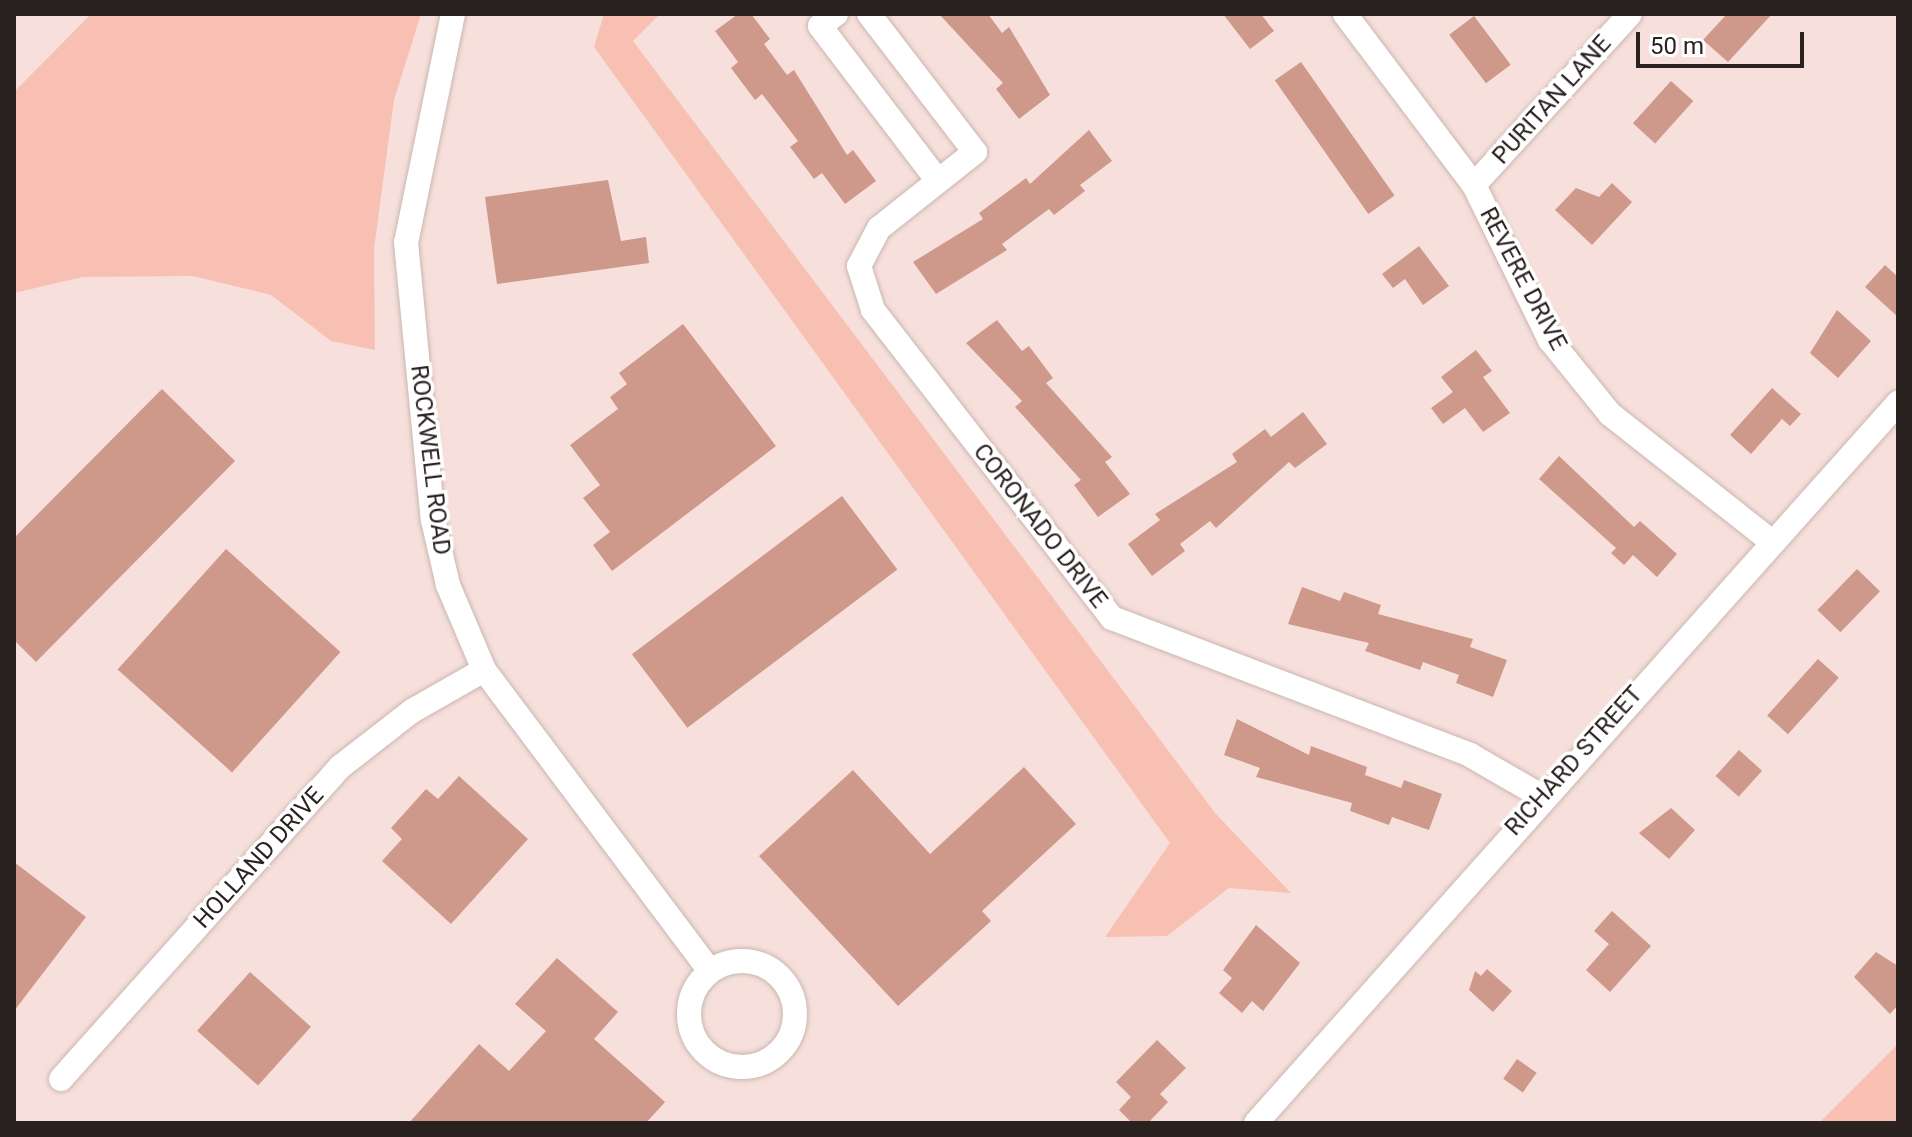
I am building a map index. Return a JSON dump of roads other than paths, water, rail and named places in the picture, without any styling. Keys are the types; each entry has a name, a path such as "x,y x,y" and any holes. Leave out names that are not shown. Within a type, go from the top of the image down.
{"street":[{"name":"ROCKWELL ROAD","path":"453,14 406,242 433,520 448,585 484,670 710,971"},
{"path":"836,14 820,26 938,181"},
{"name":"CORONADO DRIVE","path":"869,14 975,152 879,228 859,266 873,310 1112,618 1470,755 1541,796"},
{"name":"REVERE DRIVE","path":"1345,14 1474,185 1550,340 1610,414 1772,542"},
{"name":"PURITAN LANE","path":"1474,185 1630,14"},
{"name":"RICHARD STREET","path":"1256,1123 1541,796 1898,403"},
{"name":"HOLLAND DRIVE","path":"61,1079 340,767 412,711 484,670"},
{"path":"749,961 785,982 795,1021 774,1056 734,1067 699,1046 689,1007 710,971 749,961"}]}
